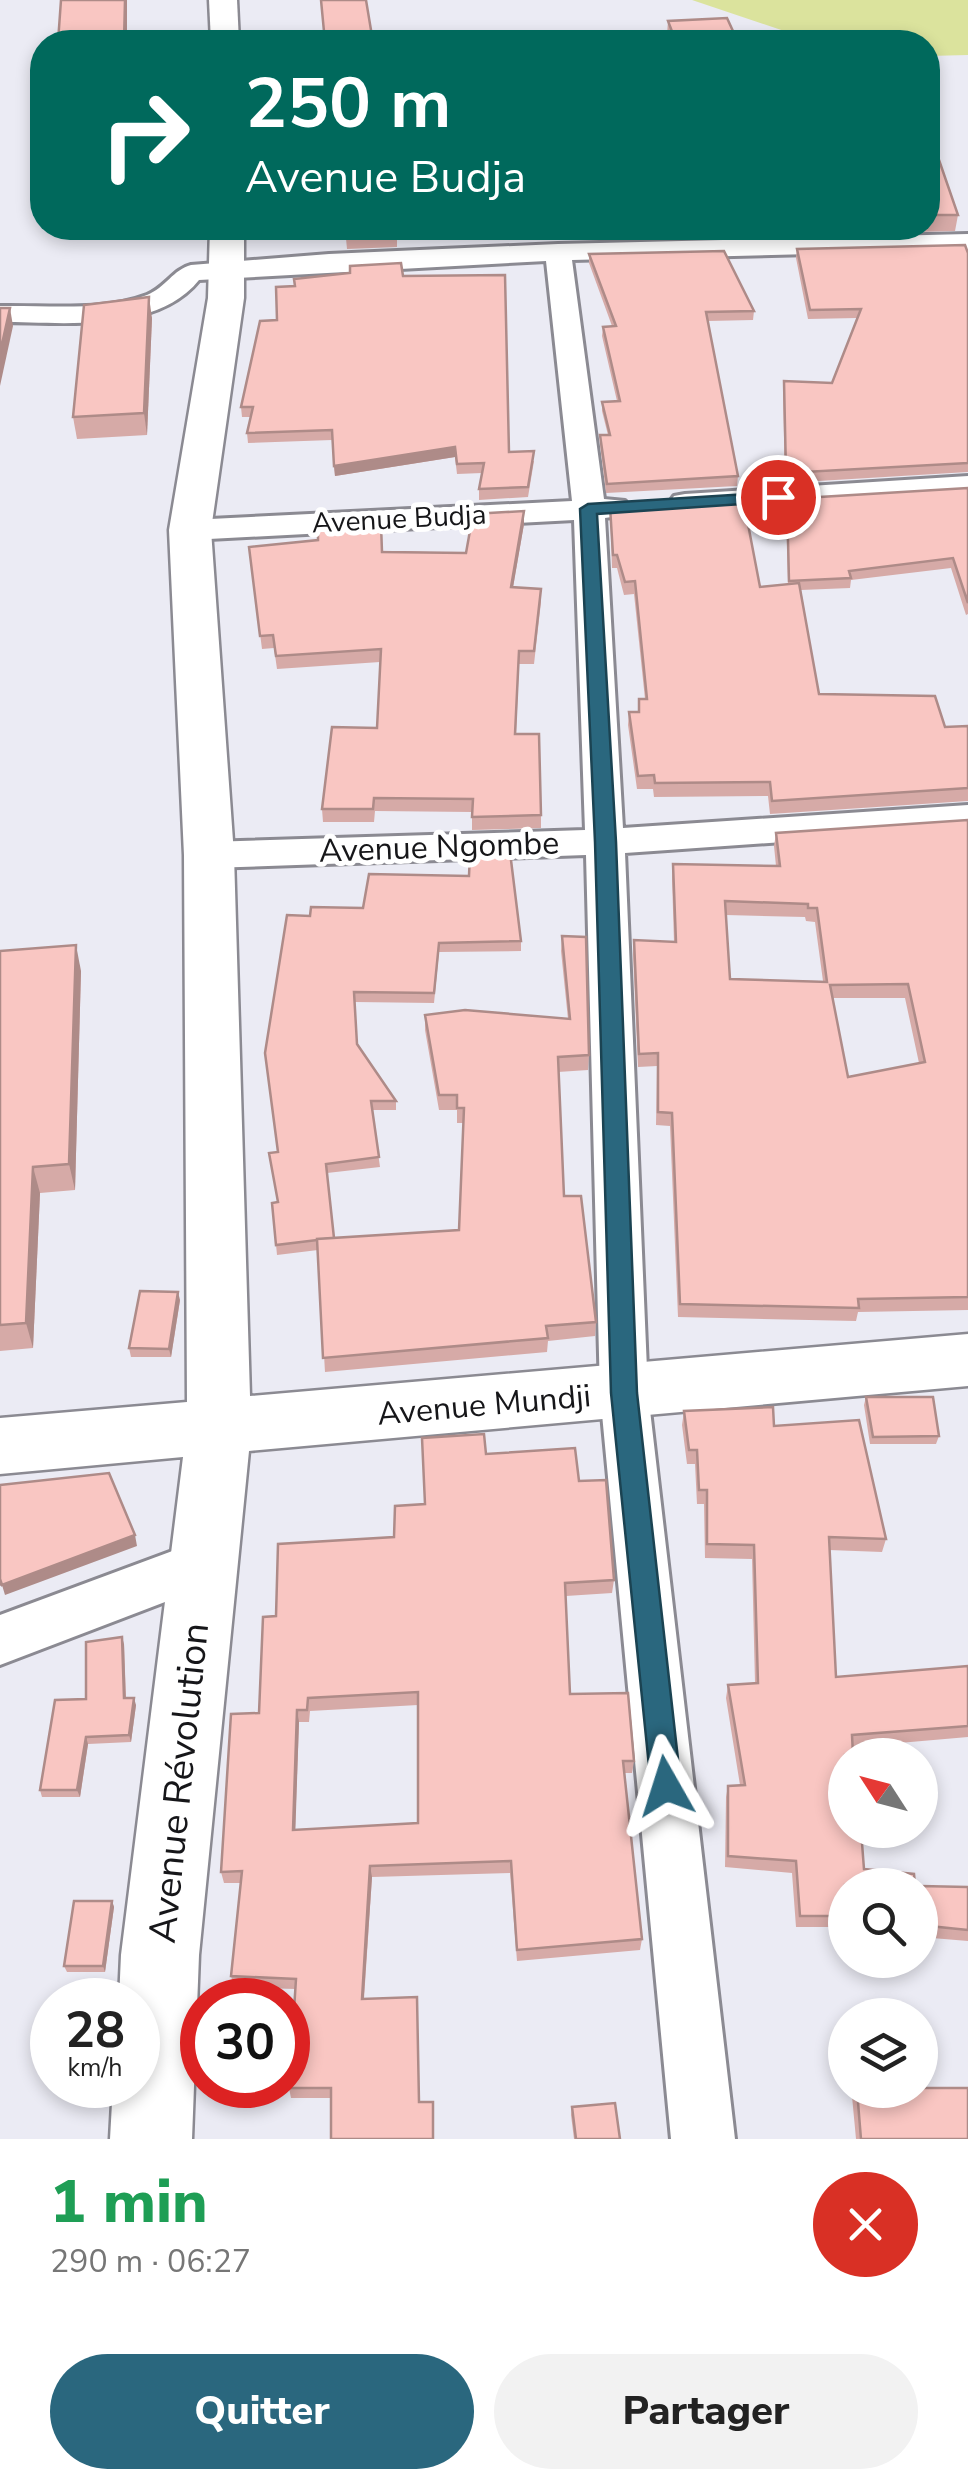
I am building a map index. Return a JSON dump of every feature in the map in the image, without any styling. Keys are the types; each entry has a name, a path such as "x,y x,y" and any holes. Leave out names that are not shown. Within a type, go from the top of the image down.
{"street":[{"path":"223,0 224,30"},
{"path":"0,314 86,312 151,303 172,294 191,273 228,249 558,252 968,242"},
{"name":"Avenue Révolution","path":"151,2139 160,1955 219,1428 209,855 190,530 228,249"},
{"path":"558,252 588,509 606,842 624,1393 703,2139"},
{"name":"Avenue Budja","path":"190,530 968,485"},
{"name":"Avenue Ngombe","path":"209,855 606,842 968,817"},
{"name":"Avenue Mundji","path":"0,1446 968,1360"},
{"path":"0,1640 202,1564"}],"green space":[{"path":"692,0 968,0 968,55 940,56 940,30 781,30"}],"building":[{"path":"61,0 125,0 124,30 59,30"},
{"path":"321,0 366,0 371,30 324,30"},
{"path":"727,18 732,30 671,30 668,21"},
{"path":"940,163 958,215 940,215"},
{"path":"965,245 968,463 786,473 784,381 832,383 861,309 810,310 797,249"},
{"path":"724,251 754,311 706,312 738,476 607,484 600,435 610,435 602,402 620,401 603,327 616,326 589,254"},
{"path":"401,263 403,276 505,275 509,452 534,451 528,487 479,489 484,463 457,464 455,447 334,466 332,430 247,433 253,407 241,407 260,321 277,320 276,287 295,286 294,279 350,273 350,266"},
{"path":"149,297 144,413 73,417 84,305"},
{"path":"0,308 10,308 0,353"},
{"path":"968,488 968,603 953,558 849,571 851,578 789,581 787,499"},
{"path":"743,498 760,587 799,583 819,694 935,696 945,727 968,726 968,788 772,801 770,782 655,783 654,775 638,776 629,712 639,712 639,699 647,699 635,581 625,582 617,555 613,555 610,506"},
{"path":"524,511 511,587 541,589 534,651 519,651 515,734 539,734 541,815 472,817 473,799 374,798 373,809 322,809 332,727 377,728 381,649 276,656 273,635 260,636 249,547 318,540 318,529 381,524 382,552 466,553 473,514"},
{"path":"968,820 968,1297 858,1299 859,1308 680,1304 672,1113 658,1112 658,1053 639,1054 634,940 676,942 673,864 780,866 776,833","holes":["725,901 808,904 808,908 817,908 827,982 730,979","908,984 925,1062 848,1077 830,985"]},
{"path":"510,852 521,941 439,943 434,993 354,992 357,1044 396,1101 371,1101 379,1157 326,1164 334,1238 276,1245 272,1203 278,1202 269,1153 278,1152 265,1053 287,915 310,916 311,907 363,908 369,874 469,876 470,853"},
{"path":"562,936 586,937 589,1055 558,1057 564,1196 581,1196 596,1322 546,1326 548,1338 323,1358 317,1239 459,1230 464,1108 457,1108 457,1095 439,1095 425,1015 465,1010 570,1019"},
{"path":"76,945 69,1164 33,1167 26,1323 0,1325 0,951"},
{"path":"140,1291 178,1292 169,1349 129,1348"},
{"path":"866,1397 933,1397 939,1436 873,1437"},
{"path":"773,1407 774,1426 859,1420 886,1539 829,1537 836,1677 968,1666 968,1726 828,1738 828,1848 862,1848 864,1868 828,1868 828,1916 800,1916 796,1861 728,1856 728,1786 745,1785 728,1685 758,1683 754,1545 707,1544 707,1490 699,1490 697,1450 689,1450 684,1411"},
{"path":"484,1434 486,1454 575,1448 579,1481 606,1480 614,1580 565,1583 570,1694 628,1693 634,1761 623,1761 642,1939 517,1950 511,1861 370,1866 362,1999 417,1997 419,2102 433,2102 433,2139 331,2139 331,2088 310,2088 310,1978 231,1976 242,1871 221,1872 231,1714 259,1713 263,1617 276,1616 278,1544 394,1537 395,1506 425,1504 422,1438","holes":["418,1692 418,1823 293,1830 297,1710 307,1710 308,1698"]},
{"path":"109,1473 135,1535 2,1585 0,1485"},
{"path":"122,1637 124,1698 134,1698 129,1735 86,1737 77,1790 40,1790 55,1700 86,1699 86,1642"},
{"path":"938,1886 968,1887 968,1930 938,1927"},
{"path":"74,1901 112,1901 103,1966 64,1966"},
{"path":"938,2088 968,2088 968,2139 861,2139 858,2108 938,2108"},
{"path":"615,2103 620,2139 576,2139 572,2107"}],"route":[{"path":"666,1786 624,1393 606,842 588,509 778,497"}]}
